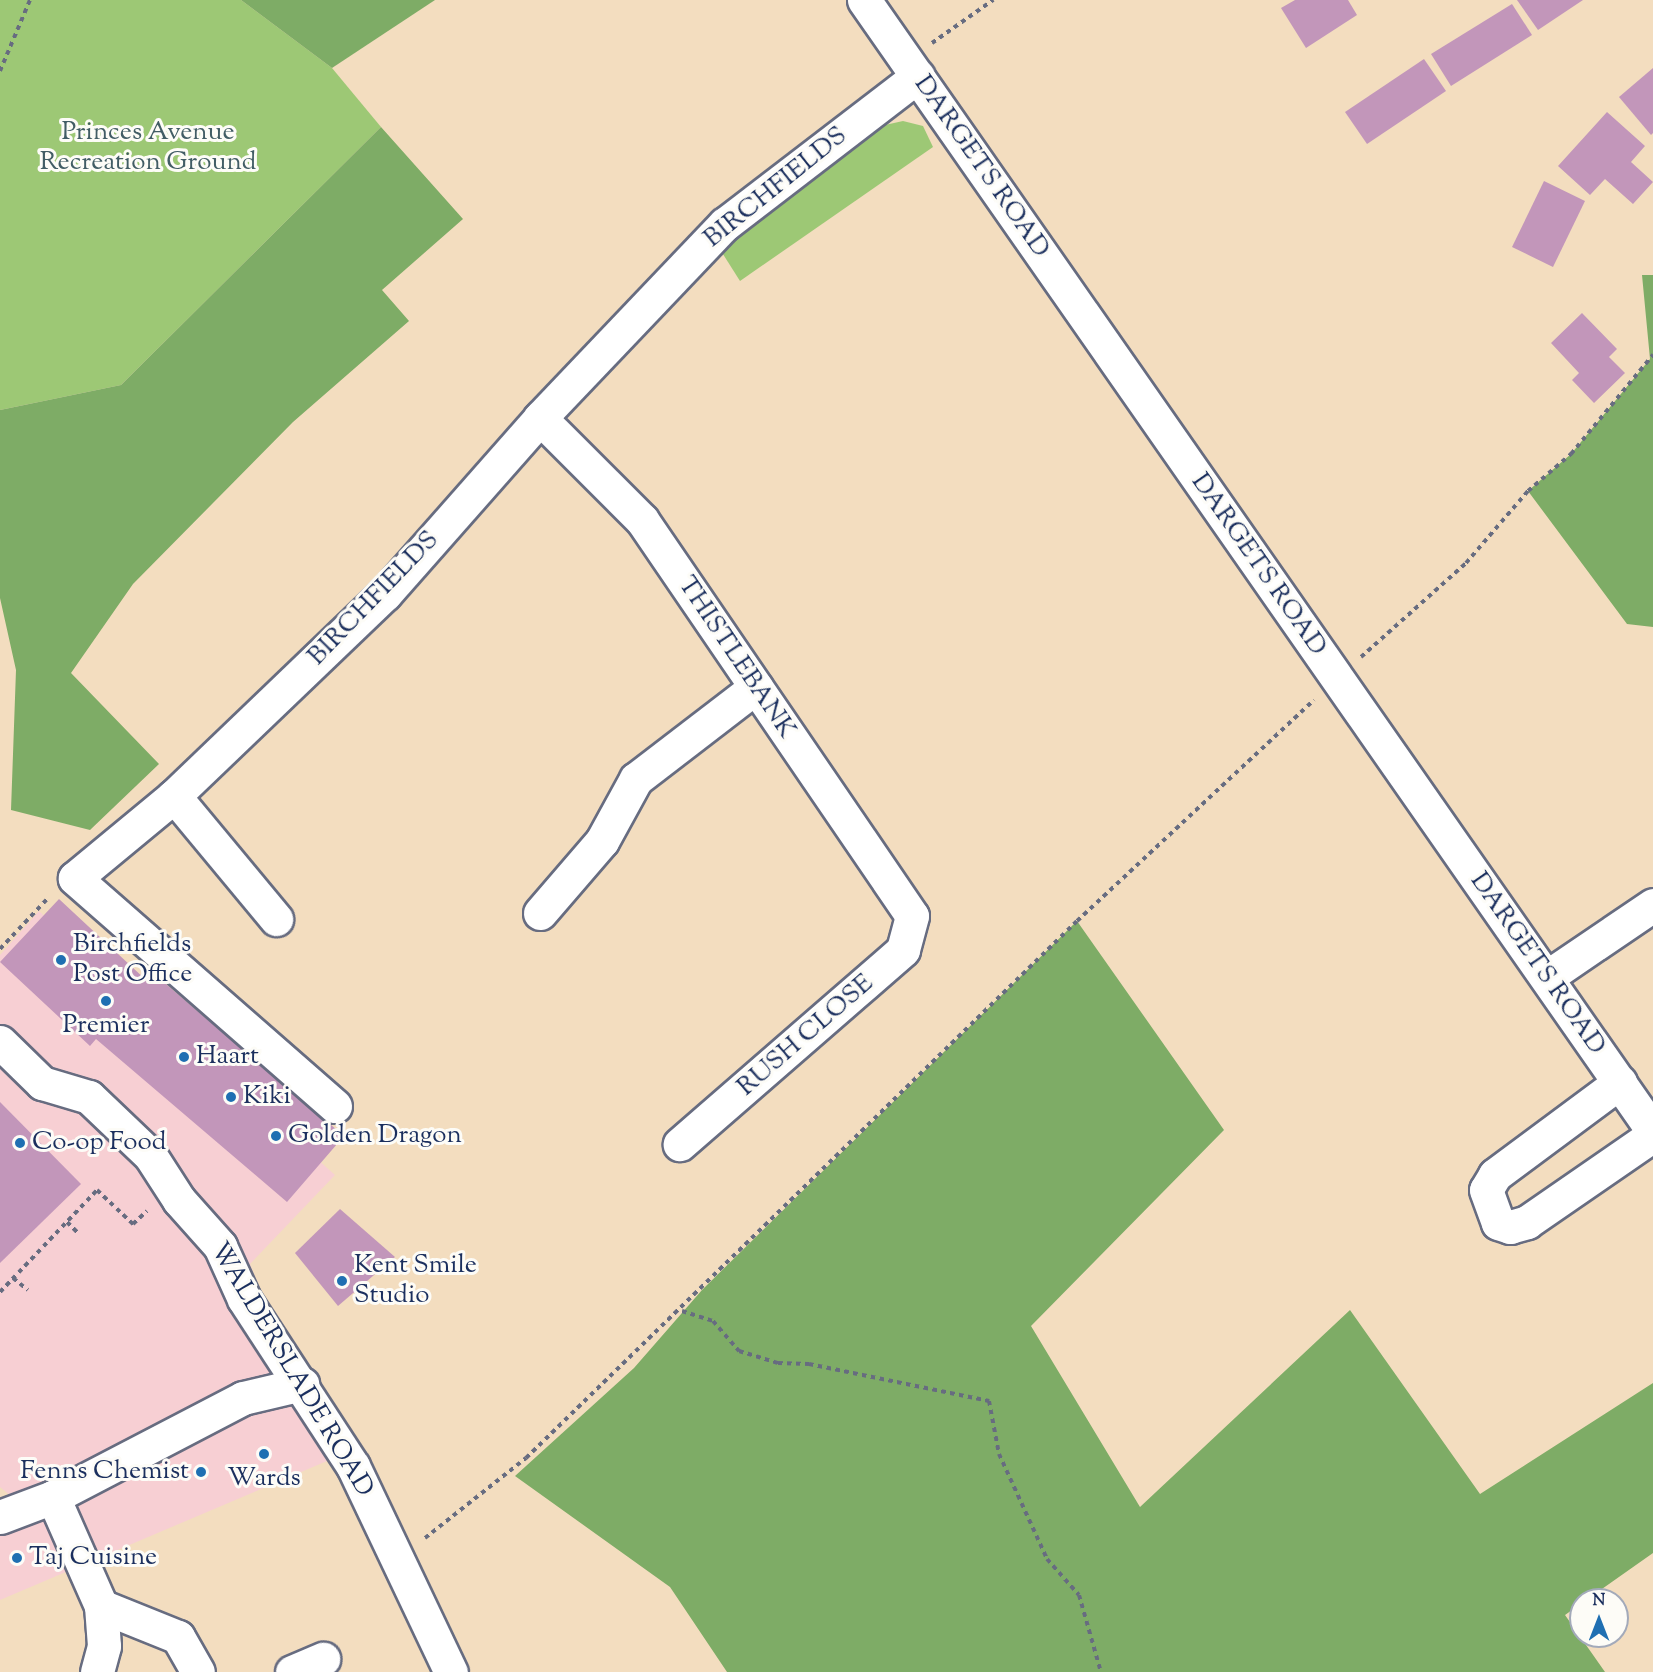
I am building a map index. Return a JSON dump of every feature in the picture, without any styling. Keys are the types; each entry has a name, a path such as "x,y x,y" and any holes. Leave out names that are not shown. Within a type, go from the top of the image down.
{"street":[{"name":"DARGETS ROAD","path":"864,0 1547,977 1653,1133"},
{"name":"BIRCHFIELDS","path":"75,878 174,796 385,594 540,418 725,224 912,68"},
{"name":"THISTLEBANK","path":"540,418 642,520 912,916"},
{"path":"540,913 602,841 636,778 756,687"},
{"path":"174,796 276,919"},
{"path":"75,878 336,1106"},
{"path":"1547,977 1653,905"},
{"name":"RUSH CLOSE","path":"680,1144 903,950 912,916"},
{"name":"WALDERSLADE ROAD","path":"0,1042 42,1083 89,1098 150,1155 170,1187 220,1246 244,1299 302,1383 353,1466 451,1672"},
{"path":"1620,1082 1495,1175 1486,1190 1498,1223 1510,1227 1527,1222 1653,1133"},
{"path":"0,1517 52,1497 243,1398 302,1383"},
{"path":"52,1497 101,1606 104,1646 97,1672"},
{"path":"101,1606 178,1636 198,1672"},
{"path":"292,1672 323,1659"}],"path":[{"path":"0,71 30,0"},
{"path":"912,68 993,0"},
{"path":"398,1559 526,1458 681,1311 1077,921 1337,679 1466,563 1528,491 1571,454 1653,355"},
{"path":"0,949 51,894 75,878"},
{"path":"0,1292 97,1190 133,1224 170,1187"},
{"path":"67,1222 79,1234"},
{"path":"13,1278 28,1290"},
{"path":"681,1311 713,1321 739,1351 778,1363 809,1364 989,1401 999,1454 1047,1559 1079,1595 1101,1672"}],"shaded area":[{"path":"39,911 335,1175 250,1264 327,1461 0,1600 0,1502 11,1496 0,1487 0,955"}],"green space":[{"name":"Princes Avenue Recreation Ground","path":"0,0 241,0 332,68 381,127 121,385 0,410"},
{"path":"241,0 435,0 332,68"},
{"path":"903,121 923,126 933,147 740,281 721,251 851,146 885,125"},
{"path":"381,127 463,219 382,290 409,321 293,422 133,584 71,673 159,764 90,830 11,810 16,670 0,598 0,410 121,385"},
{"path":"1642,275 1653,275 1653,627 1627,624 1528,491 1571,454 1650,359"},
{"path":"1077,921 1224,1130 1031,1326 1140,1507 1350,1310 1480,1494 1653,1383 1653,1553 1603,1588 1569,1588 1569,1612 1565,1615 1569,1621 1569,1648 1588,1648 1605,1672 727,1672 670,1587 515,1476 634,1368 702,1290"}],"building":[{"path":"1295,0 1348,0 1357,15 1306,48 1281,8"},
{"path":"1517,0 1583,0 1538,30"},
{"path":"1512,4 1532,35 1451,86 1431,54"},
{"path":"1424,59 1446,91 1367,144 1345,112"},
{"path":"1653,68 1653,133 1651,135 1619,97"},
{"path":"1607,112 1645,146 1631,162 1653,182 1633,204 1605,179 1590,195 1558,166"},
{"path":"1544,181 1585,201 1553,267 1512,247"},
{"path":"1582,313 1617,349 1609,357 1625,373 1594,403 1572,380 1579,373 1551,343"},
{"path":"59,899 146,980 153,973 344,1136 287,1202 96,1039 90,1046 0,962"},
{"name":"Co-op Food","path":"0,1102 81,1184 0,1263"},
{"name":"Kent Smile Studio","path":"340,1209 395,1257 338,1306 295,1253"}],"place":[{"name":"Birchfields Post Office","path":"61,960"},
{"name":"Premier","path":"106,1001"},
{"name":"Haart","path":"184,1057"},
{"name":"Kiki","path":"231,1097"},
{"name":"Golden Dragon","path":"276,1136"},
{"name":"Co-op Food","path":"20,1143"},
{"name":"Kent Smile Studio","path":"342,1281"},
{"name":"Wards","path":"264,1454"},
{"name":"Fenns Chemist","path":"201,1472"},
{"name":"Taj Cuisine","path":"17,1558"}]}
